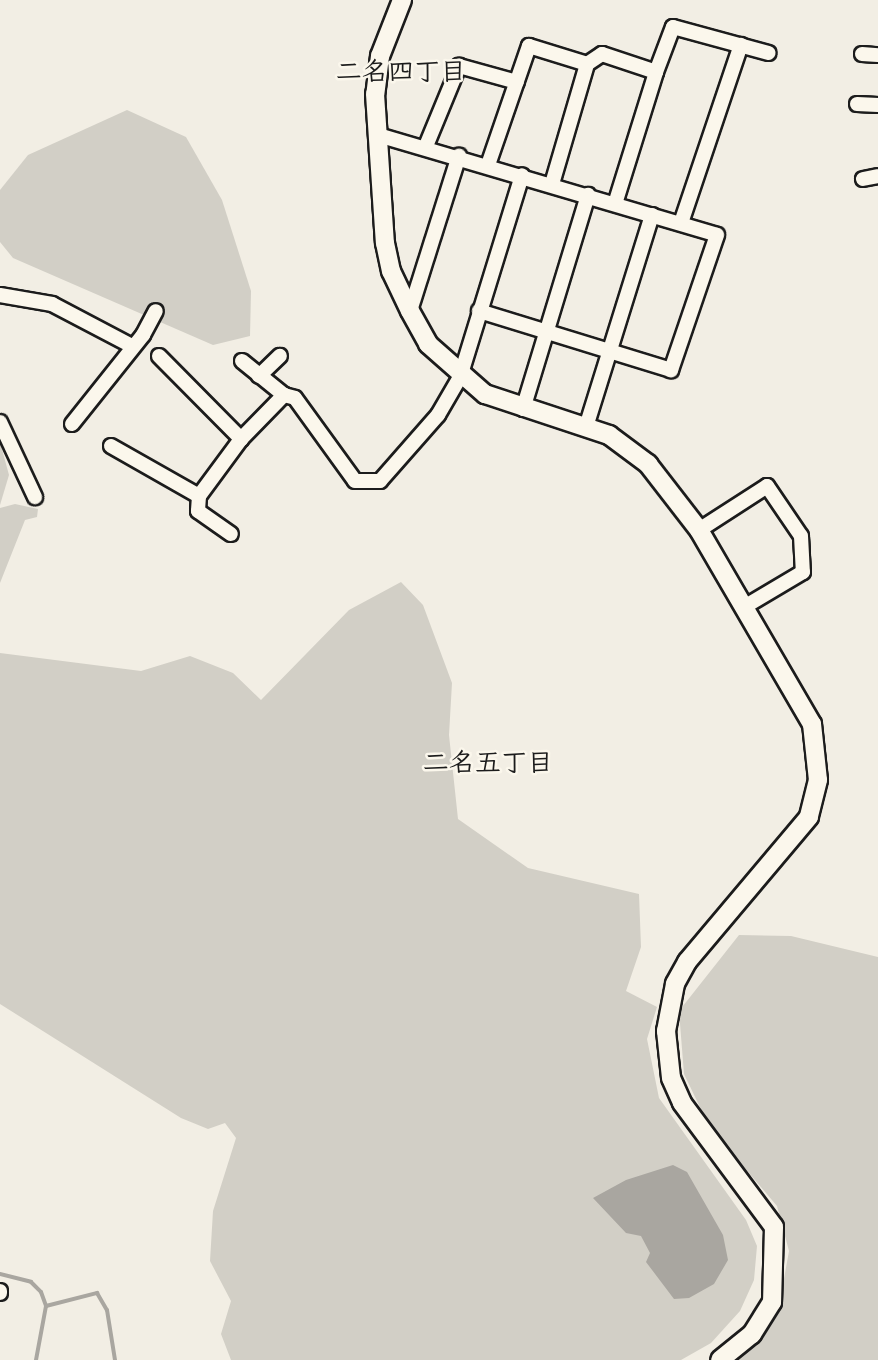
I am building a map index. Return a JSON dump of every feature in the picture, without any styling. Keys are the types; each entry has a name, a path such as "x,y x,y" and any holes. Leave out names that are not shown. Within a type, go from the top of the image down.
{"street":[{"path":"402,0 380,56 378,135 385,243 410,311 428,344 460,377 484,394 523,409 609,435 648,464 699,530 812,724 818,780 809,817 709,932 683,969 671,1005 667,1052 682,1103 774,1227 772,1302 752,1335 720,1360"},
{"path":"615,204 656,72 673,27 769,53"},
{"path":"681,223 741,45"},
{"path":"488,165 529,46 587,64"},
{"path":"552,184 587,64 602,54 656,72"},
{"path":"862,54 878,55"},
{"path":"426,146 459,66 517,82"},
{"path":"857,104 878,105"},
{"path":"378,135 426,146 717,235 670,370 479,311"},
{"path":"410,311 459,156"},
{"path":"242,361 284,395 295,398 355,481 380,481 438,415 460,377 522,175"},
{"path":"863,179 878,176"},
{"path":"523,409 588,195"},
{"path":"586,427 652,215"},
{"path":"0,295 52,304 132,346"},
{"path":"72,424 156,311"},
{"path":"159,356 241,439"},
{"path":"259,376 280,356"},
{"path":"231,534 198,511 200,496 241,439 284,395"},
{"path":"0,422 35,497"},
{"path":"111,446 200,496"},
{"path":"699,530 768,486 801,536 803,572 744,607"}],"shaded area":[{"path":"127,110 186,137 222,200 251,291 250,336 213,345 13,258 0,242 0,190 28,155"},
{"path":"0,442 9,475 0,505"},
{"path":"15,504 38,509 37,517 25,520 0,583 0,508"},
{"path":"401,582 423,605 452,683 449,735 458,819 528,868 639,894 641,947 626,991 657,1007 647,1039 659,1098 746,1220 757,1246 754,1280 740,1311 711,1343 681,1360 231,1360 221,1334 231,1301 210,1261 213,1211 236,1138 225,1123 208,1129 181,1118 0,1004 0,653 141,671 190,656 233,673 261,700 349,610"},
{"path":"739,935 791,936 878,957 878,1360 734,1360 778,1312 789,1251 777,1206 709,1126 684,1074 679,1011"},
{"path":"673,1165 687,1172 723,1235 728,1260 714,1284 689,1298 674,1299 646,1262 650,1253 641,1236 626,1233 593,1198 626,1180"}],"waterway":[{"path":"0,1274 31,1282 41,1292 46,1306 36,1360"},
{"path":"46,1306 97,1293 107,1310 115,1360"}],"district":[{"name":"二名四丁目","path":"401,75"},
{"name":"二名五丁目","path":"488,766"}]}
